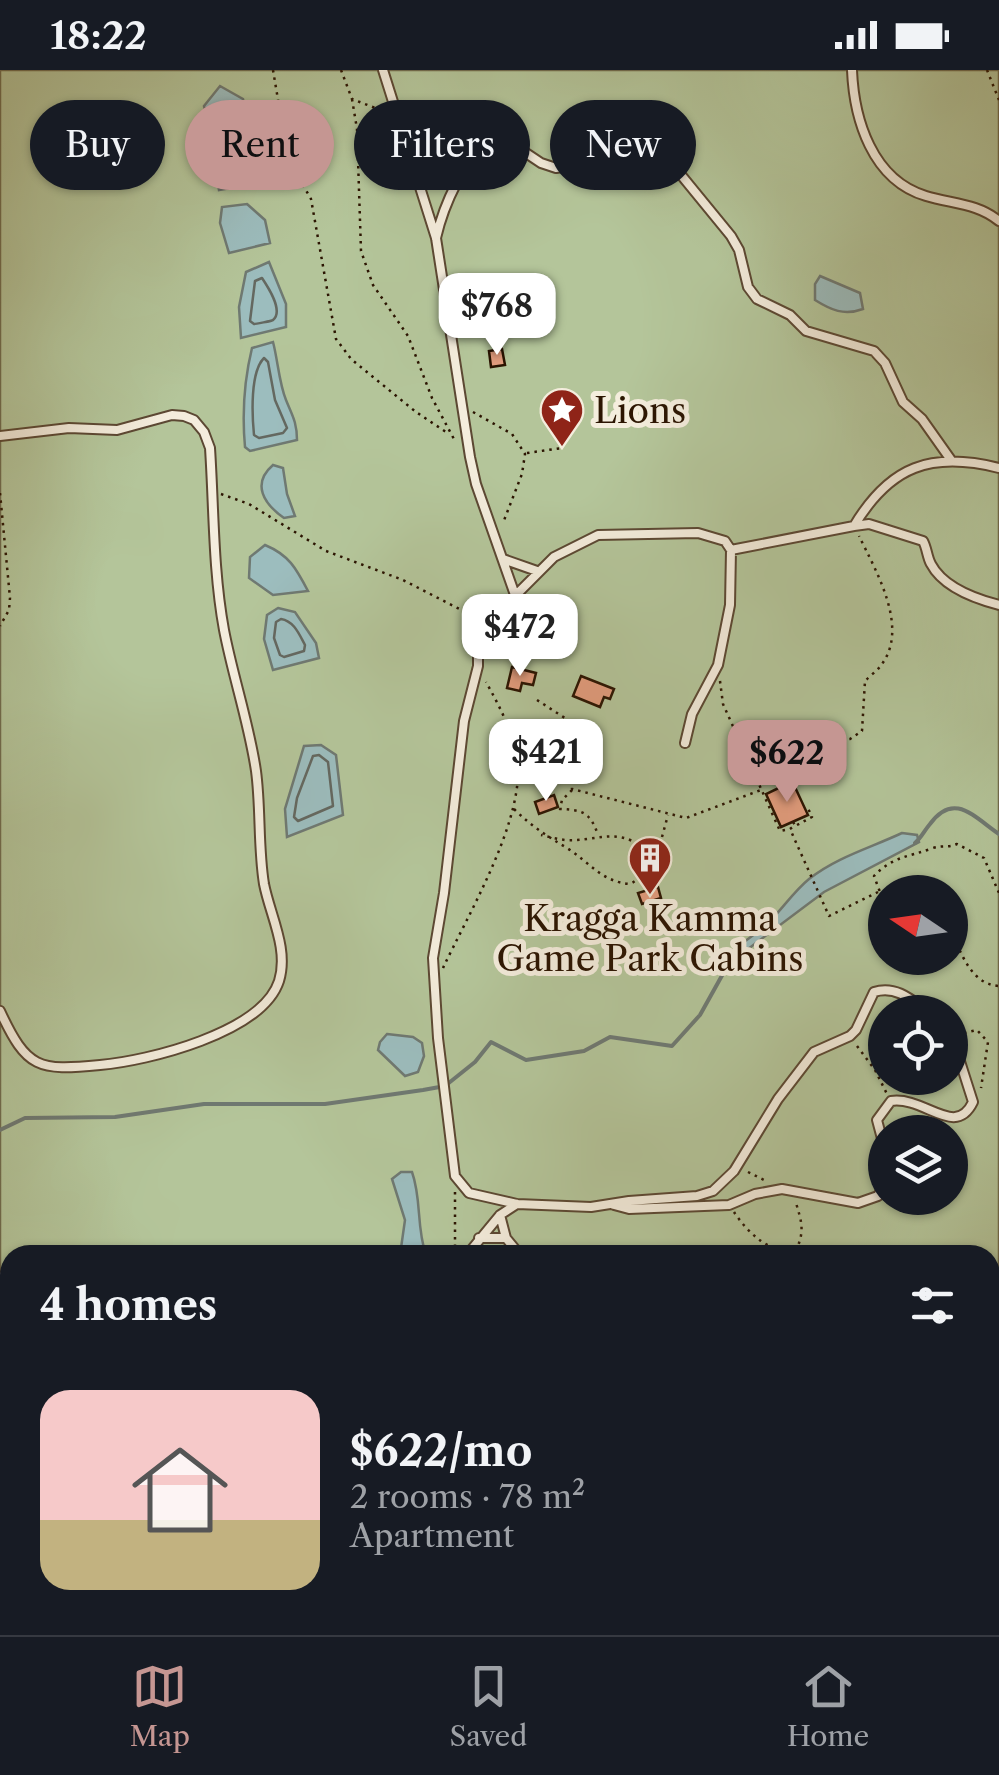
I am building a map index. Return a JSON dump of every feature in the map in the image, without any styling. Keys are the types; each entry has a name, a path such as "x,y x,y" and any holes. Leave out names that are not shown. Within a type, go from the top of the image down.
{"lane":[{"path":"383,70 393,100"},
{"path":"852,70 858,122 875,155 890,172 919,194 975,206 999,220"},
{"path":"436,238 448,202 475,156 491,138 512,143 541,163 556,168 626,158 661,161 677,170 731,236 739,250 748,287 757,298 790,315 806,331 874,351 885,363 903,402 922,419 952,460"},
{"path":"421,190 436,238 470,457 515,595"},
{"path":"0,436 69,428 116,430 172,415 194,420 204,432 210,448 218,590 256,770 264,882 280,952 279,980 263,1004 232,1025 178,1049 110,1064 70,1068 30,1060 0,1011"},
{"path":"854,526 873,494 911,469 952,460 999,468"},
{"path":"731,550 869,524 923,541 930,561 944,578 979,600 999,605"},
{"path":"685,743 692,714 718,665 730,605 731,550 725,541 698,533 598,534 554,557 497,614 484,621 464,721 433,958 454,1176 469,1193 517,1204 591,1208 713,1191 738,1165 778,1099 814,1052 850,1036 861,1024 868,1002"},
{"path":"502,559 537,571"},
{"path":"874,995 881,990 903,995"},
{"path":"881,1115 891,1101 914,1101 946,1118 954,1118 970,1109 973,1102 968,1086"},
{"path":"614,1205 629,1209 730,1204 782,1189 858,1202 868,1199"},
{"path":"713,1191 715,1204"},
{"path":"474,1245 500,1215 517,1204"},
{"path":"500,1215 512,1245"},
{"path":"479,1238 506,1238"}],"path":[{"path":"273,70 288,159 312,199 336,339 351,359 449,434 470,457"},
{"path":"341,70 358,129 361,251 374,285 408,336 449,434"},
{"path":"987,70 999,100"},
{"path":"464,406 512,434 525,454 510,510 495,538"},
{"path":"525,454 562,448"},
{"path":"212,492 249,504 326,551 387,573 484,621"},
{"path":"0,493 10,598 9,610 0,626"},
{"path":"776,774 828,741 859,736 865,681 888,653 891,616 854,526"},
{"path":"718,665 722,704 780,832 812,817 807,806"},
{"path":"434,988 483,886 513,808 518,770 507,720 478,666"},
{"path":"537,700 568,720 572,789 560,808 583,810 592,818 599,836"},
{"path":"572,789 690,817 760,791"},
{"path":"513,808 541,835 567,848 602,877 618,884 638,880 645,858 642,846 630,838 617,834 563,840 541,835"},
{"path":"662,836 668,814"},
{"path":"790,829 829,916 868,898"},
{"path":"875,875 890,860 958,844 984,858 999,893"},
{"path":"968,965 974,977 999,986"},
{"path":"968,1031 977,1030 988,1042 983,1085 973,1102"},
{"path":"850,1036 875,1070 891,1101"},
{"path":"738,1165 782,1189"},
{"path":"454,1176 456,1245"},
{"path":"794,1192 802,1218 798,1245"},
{"path":"730,1204 749,1230 769,1245"}],"green space":[{"path":"0,70 999,70 999,1245 0,1245"}],"water":[{"path":"220,86 243,100 209,100"},
{"path":"247,204 265,220 270,243 229,253 220,223 222,207"},
{"path":"269,262 286,304 286,327 241,338 239,307 246,272"},
{"path":"820,276 860,293 863,309 838,311 815,300 815,284"},
{"path":"273,342 297,440 250,451 245,447 244,422 249,360 252,348"},
{"path":"273,465 283,468 295,516 284,518 266,500 263,479"},
{"path":"265,545 291,563 308,591 273,595 249,578 250,557"},
{"path":"278,608 295,612 316,643 319,658 273,670 264,639 267,615"},
{"path":"321,745 336,755 343,815 287,837 285,809 304,746"},
{"path":"902,833 917,835 919,842 824,892 728,964 739,947 766,925 809,879 842,859"},
{"path":"387,1034 413,1037 422,1043 424,1056 418,1072 405,1076 378,1050"},
{"path":"401,1172 412,1172 424,1245 401,1245 405,1220 392,1179"}],"building":[{"path":"502,349 505,365 491,367 489,351"},
{"path":"512,667 536,673 533,685 522,683 520,691 507,688"},
{"path":"581,676 614,689 610,699 604,697 600,707 573,696"},
{"path":"537,723 557,724 557,769 548,768 548,775 538,775 539,768 535,768"},
{"path":"787,784 789,788 794,785 808,815 781,827 766,794"},
{"path":"554,795 558,807 539,814 535,802"},
{"name":"Kragga Kamma Game Park Cabins","path":"658,887 661,898 642,904 638,893"}],"waterway":[{"path":"915,843 939,814 956,808 999,834"},
{"path":"0,1130 25,1118 115,1117 204,1104 325,1104 423,1090 445,1086 475,1062 491,1042 526,1060 584,1051 610,1037 672,1046 700,1015 729,963"}],"place":[{"name":"Lions","path":"562,448"},
{"name":"Kragga Kamma Game Park Cabins","path":"650,896"}]}
